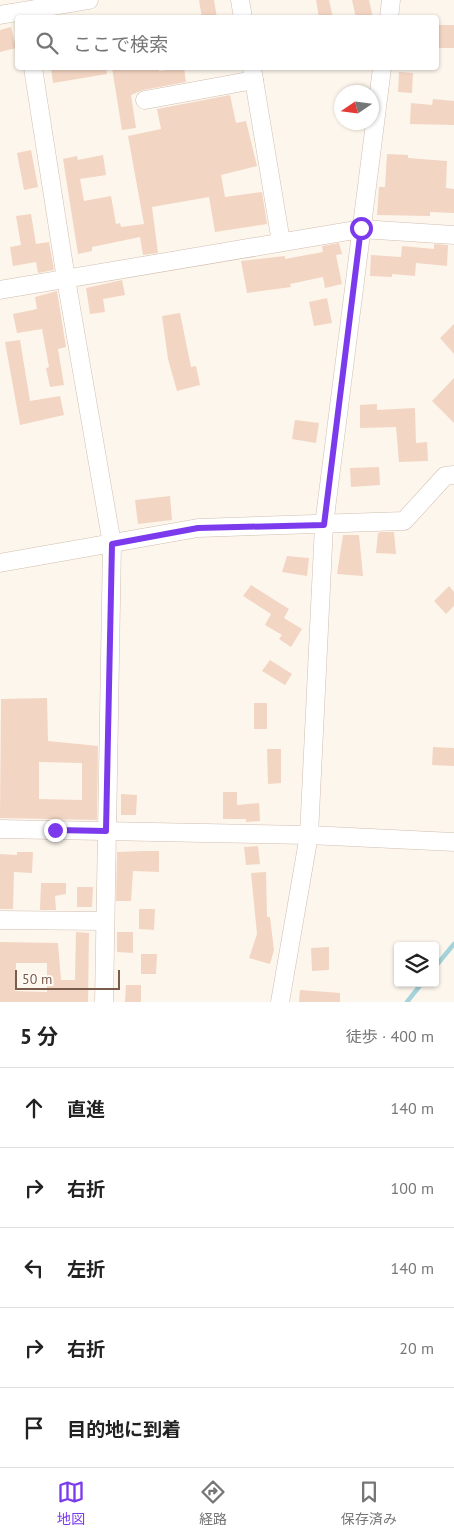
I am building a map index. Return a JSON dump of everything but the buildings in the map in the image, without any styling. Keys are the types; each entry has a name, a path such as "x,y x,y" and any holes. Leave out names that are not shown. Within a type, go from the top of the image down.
{"street":[{"path":"0,15 89,0"},
{"path":"240,0 242,15"},
{"path":"388,15 391,0"},
{"path":"33,70 66,279 112,544 104,1002"},
{"path":"280,1002 309,835 324,525 382,70"},
{"path":"145,100 253,74 281,242"},
{"path":"0,290 361,228 454,235"},
{"path":"0,563 198,528 404,521 444,476 454,475"},
{"path":"0,829 309,835 454,842"},
{"path":"0,920 105,921"}],"waterway":[{"path":"439,962 454,944"},
{"path":"407,1002 419,987"}],"route":[{"path":"55,830 106,831 112,544 198,528 324,525 361,228"}]}
